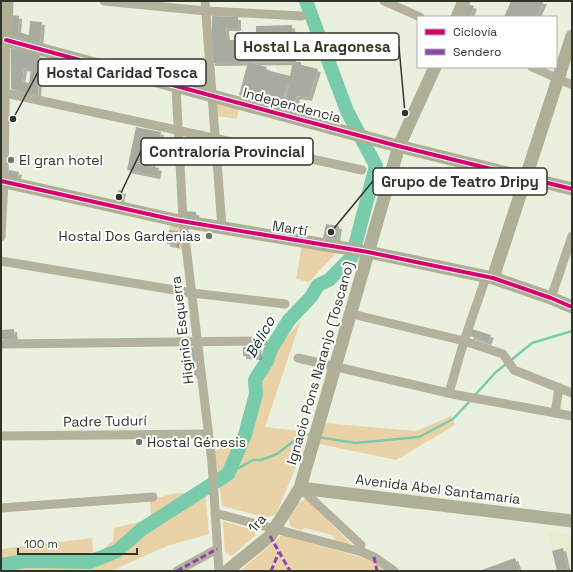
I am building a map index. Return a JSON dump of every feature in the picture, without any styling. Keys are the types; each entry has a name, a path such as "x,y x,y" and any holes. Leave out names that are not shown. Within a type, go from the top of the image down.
{"street":[{"path":"1,237 5,93 3,40 7,1"},
{"path":"104,1 206,11 302,16"},
{"path":"205,1 222,228"},
{"path":"384,1 418,16"},
{"path":"457,16 464,1"},
{"path":"453,394 464,341 525,178 572,36"},
{"name":"Independencia","path":"3,40 396,145 572,189"},
{"name":"Ignacio Pons Naranjo (Toscano)","path":"300,488 352,314 365,252 396,145 434,68"},
{"path":"534,68 572,85"},
{"name":"Higinio Esquerra","path":"176,86 177,130 183,221 212,463 219,571"},
{"path":"5,93 362,170"},
{"name":"Martí","path":"3,181 183,221 338,247 489,277 551,298 572,307"},
{"path":"551,298 572,236"},
{"path":"1,261 192,293 285,304"},
{"path":"352,314 464,341 503,354 514,370 572,393"},
{"path":"1,344 264,341"},
{"path":"298,358 453,394 572,416"},
{"path":"555,413 559,388"},
{"name":"Padre Tudurí","path":"1,436 208,434"},
{"path":"300,488 361,545"},
{"name":"Avenida Abel Santamaría","path":"300,488 572,521"},
{"name":"1ra","path":"228,571 270,536 300,488"},
{"path":"1,508 153,497"},
{"path":"215,513 362,552 374,556 394,571"},
{"path":"177,571 217,549"}],"shaded area":[{"path":"275,62 317,62 318,69 306,111 294,108 298,91 289,88 286,88 281,106 270,103 277,73"},
{"path":"216,101 239,107 237,119 218,116"},
{"path":"170,225 181,228 183,249 177,250 176,245 178,231 169,230"},
{"path":"302,245 337,252 309,282 296,279"},
{"path":"301,320 265,427 308,432 302,453 276,514 267,518 222,506 215,451 237,442 249,427 258,395 257,387 263,370 270,365 274,353"},
{"path":"451,416 455,425 396,460 319,444 325,423 416,431"},
{"path":"205,491 209,534 167,546 111,571 3,571 1,549 92,538 93,552 101,551 113,541 114,528 151,519 150,500 172,494"},
{"path":"306,499 352,545 335,540 332,535 305,528 301,530 291,527 288,518 297,503"},
{"path":"223,521 253,530 256,535 232,556 225,553"},
{"path":"547,531 572,534 572,571 557,571"},
{"path":"282,535 374,561 386,571 240,571"}],"building":[{"path":"511,1 544,1 537,16 504,16"},
{"path":"467,4 474,6 470,16 462,16"},
{"path":"11,15 19,16 18,32 29,35 30,21 42,22 40,46 10,38"},
{"path":"212,16 238,17 238,28 226,28 227,40 256,40 256,26 292,25 293,62 212,63"},
{"path":"11,48 40,55 38,96 11,89","holes":["24,68 31,70 29,83 22,81"]},
{"path":"248,62 267,67 266,70 290,76 293,62 301,62 301,65 318,69 309,98 297,96 294,108 284,106 290,82 288,82 281,106 270,103 271,99 260,96 258,100 239,95"},
{"path":"194,76 207,76 207,84 201,88 185,84 186,79 193,81"},
{"path":"136,127 161,132 158,145 155,144 152,164 136,161 135,163 159,168 157,176 127,170"},
{"path":"9,170 19,172 17,180 7,178"},
{"path":"118,190 123,191 120,203 115,202"},
{"path":"184,211 196,212 197,219 185,219"},
{"path":"326,224 339,226 337,240 323,238"},
{"path":"169,230 178,231 176,245 167,244"},
{"path":"14,329 15,339 1,339 1,330"},
{"path":"472,329 491,335 488,342 470,336"},
{"path":"195,347 200,375 194,376 187,348"},
{"path":"243,347 258,347 259,357 243,356"},
{"path":"563,548 568,571 557,571 552,551"},
{"path":"515,558 520,571 479,571"}],"waterway":[{"name":"Bélico","path":"1,565 26,561 90,562 117,551 142,529 228,474 245,435 256,394 255,380 267,361 271,349 289,320 311,297 318,285 329,280 352,257 376,166 347,111 306,1"},
{"path":"510,361 532,343 572,331"},
{"path":"475,395 496,372 506,364"},
{"path":"318,437 355,443 419,437 453,419 470,401"},
{"path":"228,474 253,460 261,460 277,454 303,434 311,435"}],"marked path":[{"path":"270,536 290,571"},
{"path":"177,571 217,549"},
{"path":"271,571 279,552"},
{"path":"374,557 377,571"}],"cycle path":[{"path":"6,40 394,145 572,189"},
{"path":"1,181 175,220 368,252 493,278 551,298 572,307"}],"place":[{"name":"Hostal La Aragonesa","path":"405,113"},
{"name":"Hostal Caridad Tosca","path":"13,119"},
{"name":"El gran hotel","path":"11,160"},
{"name":"Contraloría Provincial","path":"119,197"},
{"name":"Grupo de Teatro Dripy","path":"331,232"},
{"name":"Hostal Dos Gardenias","path":"209,236"},
{"name":"Hostal Génesis","path":"139,442"}]}
